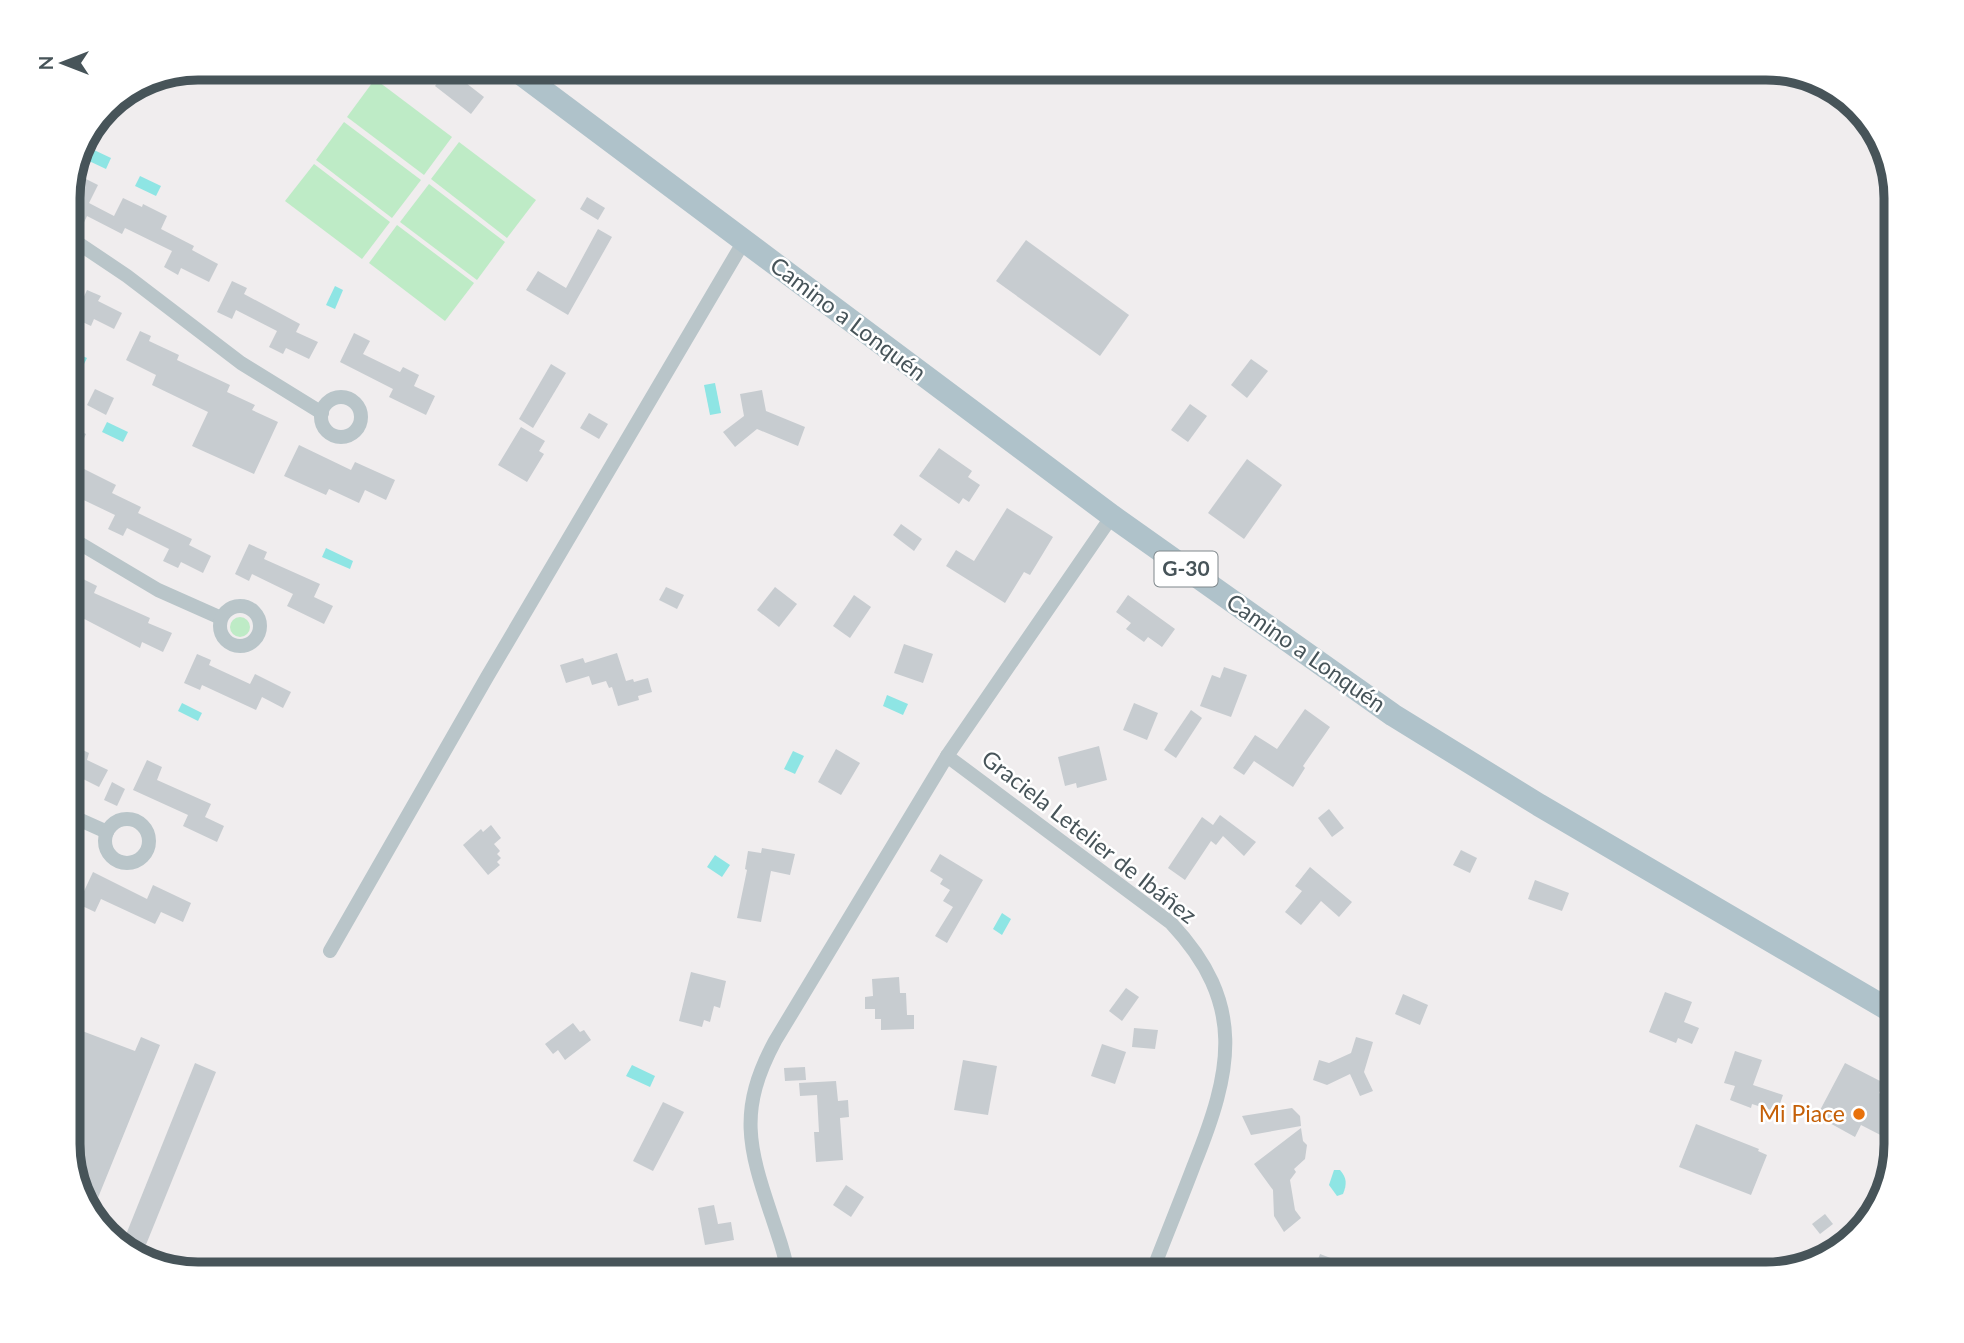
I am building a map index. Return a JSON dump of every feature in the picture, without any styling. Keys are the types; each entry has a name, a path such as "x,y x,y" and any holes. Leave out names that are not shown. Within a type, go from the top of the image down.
{"main road":[{"name":"Camino a Lonquén","path":"529,80 1112,516 1393,715 1539,805 1884,1007"}],"street":[{"path":"330,951 487,677 744,241"},
{"path":"81,246 127,276 241,363 322,413"},
{"name":"Graciela Letelier de Ibáñez","path":"787,1263 751,1150 750,1119 756,1085 775,1041 947,756 1112,516"},
{"path":"81,545 158,590 221,618"},
{"name":"Graciela Letelier de Ibáñez","path":"947,756 1171,923 1193,949 1211,979 1226,1036 1226,1058 1220,1097 1156,1263"},
{"path":"81,821 107,832"}],"green space":[{"path":"376,80 452,137 424,175 347,117"},
{"path":"344,122 421,180 392,218 316,160"},
{"path":"459,142 536,200 507,238 431,179"},
{"path":"314,164 390,222 362,259 285,201"},
{"path":"429,184 505,242 477,280 400,222"},
{"path":"397,225 474,283 445,321 369,263"},
{"path":"240,617 247,620 250,627 247,634 240,637 233,634 230,627 233,620"}],"water":[{"path":"94,150 111,158 106,169 89,161"},
{"path":"140,176 161,186 156,196 135,186"},
{"path":"335,286 343,290 335,309 326,305"},
{"path":"81,355 87,358 81,370"},
{"path":"715,383 721,413 710,415 704,385"},
{"path":"107,422 128,432 123,442 102,432"},
{"path":"326,548 353,561 350,569 322,557"},
{"path":"887,695 908,704 903,715 883,706"},
{"path":"182,703 202,713 198,721 178,711"},
{"path":"793,751 804,756 795,774 784,769"},
{"path":"715,855 730,865 722,877 707,867"},
{"path":"1002,913 1011,919 1002,935 993,929"},
{"path":"632,1065 655,1076 650,1087 626,1076"},
{"path":"1334,1170 1340,1170 1346,1181 1343,1194 1337,1196 1329,1185"}],"building":[{"path":"440,80 462,80 484,97 471,114 435,86"},
{"path":"83,178 98,185 89,203 114,216 123,198 142,207 143,204 167,216 161,229 194,246 192,250 218,264 209,282 181,268 178,275 164,267 172,251 125,228 122,234 87,216 82,227"},
{"path":"587,197 605,208 598,220 580,209"},
{"path":"598,229 612,237 568,315 526,290 538,271 566,288"},
{"path":"1026,240 1129,315 1100,356 996,281"},
{"path":"232,281 247,288 244,294 300,324 296,332 318,342 309,359 286,348 283,354 269,347 277,331 236,310 232,319 217,312"},
{"path":"87,290 101,296 98,301 122,313 114,329 94,319 91,326 81,321 81,303"},
{"path":"140,331 151,336 149,341 179,355 177,360 230,385 227,392 255,405 252,410 278,422 254,474 192,446 208,412 152,385 156,375 126,360"},
{"path":"354,333 370,341 363,354 400,372 403,367 419,375 414,386 435,396 426,415 389,397 393,389 340,362"},
{"path":"1251,359 1268,371 1247,398 1231,385"},
{"path":"551,364 566,373 533,428 519,419"},
{"path":"95,389 114,398 106,415 87,405"},
{"path":"762,390 766,411 805,427 798,446 757,429 735,447 723,432 744,416 740,394"},
{"path":"1190,404 1207,416 1188,442 1171,430"},
{"path":"589,413 608,424 599,439 580,428"},
{"path":"521,427 545,441 539,451 544,454 527,482 498,465"},
{"path":"81,432 86,434 81,444"},
{"path":"299,445 351,470 355,462 395,480 386,500 365,490 359,503 329,489 326,495 284,476"},
{"path":"939,448 972,471 968,477 980,485 969,502 963,498 959,504 919,476"},
{"path":"1247,459 1282,485 1244,539 1208,513"},
{"path":"81,468 116,485 112,493 141,507 138,513 192,539 189,545 211,556 203,573 181,562 178,568 163,561 169,549 127,528 123,536 108,529 115,515 81,499"},
{"path":"1007,508 1053,537 1030,575 1024,572 1005,603 946,566 956,550 974,561"},
{"path":"901,524 922,539 914,551 893,535"},
{"path":"249,544 267,552 264,559 320,584 314,597 333,606 324,624 287,606 293,594 252,574 249,581 235,574"},
{"path":"81,578 97,586 94,593 150,618 148,623 172,633 163,652 142,642 140,648 81,617"},
{"path":"666,587 684,595 677,609 659,600"},
{"path":"775,587 797,604 779,627 757,610"},
{"path":"854,595 871,607 850,638 833,626"},
{"path":"1128,595 1175,629 1162,647 1148,637 1144,642 1126,629 1131,623 1116,612"},
{"path":"904,644 933,654 923,683 894,673"},
{"path":"617,653 626,681 648,678 652,692 638,696 639,700 618,706 612,687 609,688 606,681 592,685 589,676 566,683 560,665 583,658 585,663"},
{"path":"197,654 211,660 209,665 250,684 255,674 291,692 283,708 262,697 256,710 202,685 200,690 184,683"},
{"path":"1224,667 1247,675 1231,717 1200,706 1212,675 1220,678"},
{"path":"1134,703 1158,713 1147,740 1123,730"},
{"path":"1305,709 1330,727 1303,766 1305,768 1293,787 1254,761 1244,775 1233,768 1255,735 1277,749"},
{"path":"1191,710 1202,718 1176,758 1164,750"},
{"path":"1099,746 1107,780 1077,788 1076,783 1065,786 1058,757"},
{"path":"81,749 89,753 87,760 108,770 99,787 81,778"},
{"path":"836,749 860,763 841,795 818,782"},
{"path":"147,760 162,767 157,780 211,804 205,817 224,826 217,842 183,826 188,815 133,790"},
{"path":"112,782 125,789 117,806 104,800"},
{"path":"1329,809 1344,828 1332,837 1318,818"},
{"path":"1220,815 1256,842 1244,856 1223,836 1216,845 1211,841 1185,880 1168,868 1202,817 1213,825"},
{"path":"491,825 501,838 494,844 500,851 497,854 501,858 497,862 500,865 488,875 463,845 481,829 483,832"},
{"path":"762,848 795,854 790,875 771,871 761,922 737,918 748,851 761,853"},
{"path":"1461,850 1477,858 1470,873 1453,865"},
{"path":"940,854 983,880 947,943 935,936 953,907 943,901 950,890 940,884 943,879 930,871"},
{"path":"1310,867 1352,902 1339,917 1321,901 1301,925 1285,912 1302,891 1295,886"},
{"path":"93,872 147,899 153,885 191,903 183,922 161,912 155,924 101,899 95,912 81,905 81,898"},
{"path":"1535,880 1569,893 1562,911 1528,899"},
{"path":"691,972 726,981 720,1008 714,1006 710,1022 704,1020 702,1027 679,1021"},
{"path":"899,977 900,993 906,993 907,1015 914,1015 914,1029 881,1030 881,1019 875,1019 875,1009 865,1009 865,997 873,996 872,979"},
{"path":"1126,988 1139,997 1122,1021 1109,1011"},
{"path":"1665,992 1692,1002 1684,1022 1699,1028 1692,1044 1678,1038 1676,1043 1649,1032"},
{"path":"1403,994 1428,1005 1420,1025 1395,1014"},
{"path":"573,1023 580,1032 584,1030 591,1040 565,1060 558,1050 553,1054 545,1044"},
{"path":"1134,1028 1158,1030 1155,1049 1132,1047"},
{"path":"81,1031 135,1051 141,1037 160,1045 96,1203 87,1182 81,1152"},
{"path":"1356,1037 1373,1042 1364,1072 1373,1091 1360,1096 1350,1074 1327,1085 1313,1080 1319,1060 1329,1063 1351,1053"},
{"path":"1102,1044 1126,1052 1115,1084 1091,1076"},
{"path":"1735,1051 1762,1060 1753,1085 1783,1095 1777,1112 1752,1104 1751,1108 1730,1100 1735,1086 1724,1083"},
{"path":"963,1060 997,1066 988,1115 954,1110"},
{"path":"195,1063 216,1072 144,1249 125,1237"},
{"path":"1845,1063 1884,1083 1879,1093 1884,1096 1884,1137 1861,1125 1855,1137 1817,1116"},
{"path":"805,1067 806,1080 785,1081 784,1068"},
{"path":"836,1081 838,1101 848,1100 849,1117 840,1118 843,1160 816,1162 814,1132 819,1132 817,1095 800,1096 799,1083"},
{"path":"663,1102 684,1112 653,1171 633,1161"},
{"path":"1292,1108 1300,1116 1301,1126 1251,1135 1242,1116"},
{"path":"1696,1124 1759,1149 1758,1151 1767,1155 1751,1195 1679,1167"},
{"path":"1301,1128 1303,1141 1307,1145 1305,1159 1294,1169 1296,1172 1290,1180 1295,1210 1301,1218 1284,1232 1274,1216 1273,1190 1254,1164"},
{"path":"846,1185 864,1197 851,1217 833,1205"},
{"path":"714,1205 718,1224 731,1222 734,1240 705,1245 698,1208"},
{"path":"1825,1214 1833,1224 1820,1234 1812,1224"},
{"path":"1320,1254 1341,1262 1341,1263 1316,1263"}],"place":[{"name":"Mi Piace","path":"1859,1114"}]}
